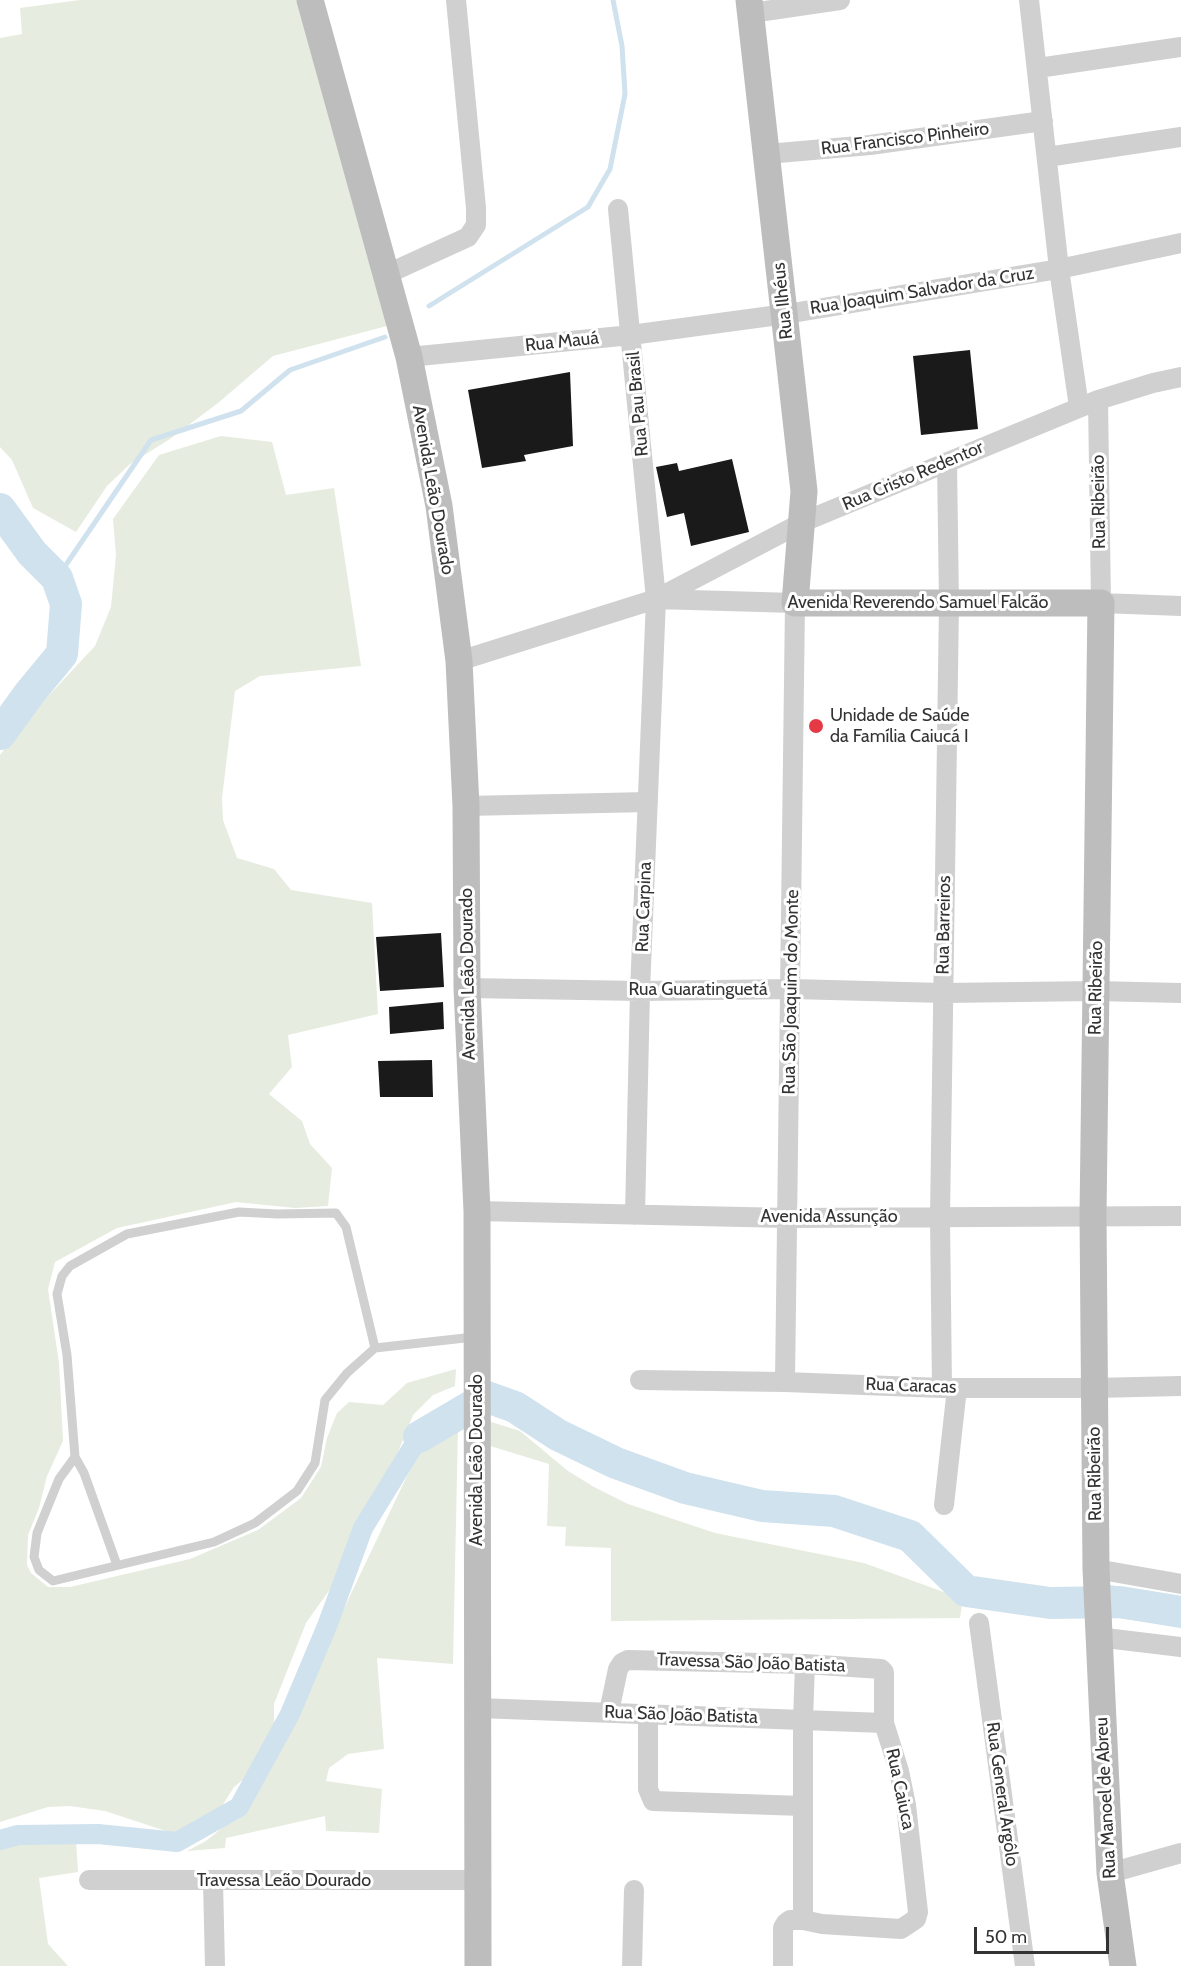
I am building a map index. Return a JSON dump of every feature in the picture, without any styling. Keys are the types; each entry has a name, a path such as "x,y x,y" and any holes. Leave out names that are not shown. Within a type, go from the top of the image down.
{"main road":[{"name":"Avenida Leão Dourado","path":"310,0 409,357 439,506 459,661 466,806 467,988 477,1211 478,1966"},
{"name":"Rua Ilhéus","path":"750,6 804,491 795,603"},
{"name":"Avenida Reverendo Samuel Falcão","path":"795,603 1101,603"},
{"name":"Rua Ribeirão","path":"1097,1633 1092,1215 1101,603"},
{"name":"Rua Manoel de Abreu","path":"1097,1633 1110,1873 1123,1966"}],"street":[{"path":"385,275 468,237 476,225 456,0"},
{"path":"750,6 840,0"},
{"name":"Rua Joaquim Salvador da Cruz","path":"1029,0 1059,269 1079,407"},
{"path":"1038,68 1181,47"},
{"name":"Rua Francisco Pinheiro","path":"767,154 870,145 1043,121"},
{"path":"1047,157 1181,137"},
{"name":"Rua Pau Brasil","path":"618,209 656,599"},
{"name":"Rua Joaquim Salvador da Cruz","path":"786,314 1059,269 1181,243"},
{"name":"Rua Mauá","path":"409,357 631,335 786,314"},
{"name":"Rua Cristo Redentor","path":"656,599 803,522 1079,407 1153,383 1181,377"},
{"name":"Rua Ribeirão","path":"1098,400 1101,603"},
{"name":"Rua Barreiros","path":"944,1505 950,1388 940,1217 949,604 947,462"},
{"path":"459,661 656,599"},
{"name":"Avenida Reverendo Samuel Falcão","path":"656,599 795,603"},
{"name":"Rua Carpina","path":"634,1215 640,991 656,599"},
{"name":"Rua São Joaquim do Monte","path":"785,1382 792,989 795,603"},
{"name":"Avenida Reverendo Samuel Falcão","path":"1101,603 1181,606"},
{"path":"466,806 648,802"},
{"name":"Rua Guaratinguetá","path":"467,988 1181,993"},
{"name":"Avenida Assunção","path":"477,1211 787,1218 1181,1216"},
{"name":"Rua Caracas","path":"640,1380 950,1388 1181,1386"},
{"path":"1096,1572 1181,1584"},
{"name":"Rua General Argôlo","path":"979,1623 1025,1966"},
{"path":"1097,1633 1181,1647"},
{"name":"Travessa São João Batista","path":"609,1712 618,1669 622,1663 636,1660 805,1664 881,1669"},
{"path":"783,1966 783,1928 790,1920 803,1920 805,1664"},
{"name":"Rua Caiuca","path":"803,1920 822,1924 901,1929 916,1919 918,1912 906,1805 899,1771 884,1723 884,1672 881,1669"},
{"name":"Rua São João Batista","path":"478,1708 884,1723"},
{"path":"648,1714 648,1789 653,1802 803,1806"},
{"path":"1110,1873 1181,1853"},
{"name":"Travessa Leão Dourado","path":"89,1880 213,1882 479,1880"},
{"path":"213,1882 215,1966"},
{"path":"632,1966 634,1890"}],"lane":[{"path":"117,1565 84,1473 75,1457 67,1355 57,1294 62,1276 70,1266 127,1234 239,1212 336,1214 346,1227 375,1348"},
{"path":"75,1457 59,1479 37,1533 34,1557 39,1570 53,1581 214,1542 255,1523 297,1491 315,1463 325,1400 347,1373 375,1348 477,1336"}],"shaded area":[{"path":"80,0 302,0 387,326 273,356 218,403 170,439 130,464 107,486 76,532 33,508 12,460 0,447 0,38 22,34 20,8"},
{"path":"221,436 272,442 286,495 334,488 361,666 260,676 235,691 222,798 223,820 237,858 274,869 291,890 372,903 378,1014 288,1035 292,1067 269,1094 302,1121 310,1144 332,1168 328,1206 295,1208 236,1202 117,1228 55,1262 48,1289 59,1363 63,1441 47,1476 39,1508 28,1535 27,1565 31,1573 48,1587 70,1587 190,1559 258,1530 301,1498 321,1467 327,1438 337,1413 349,1402 383,1405 407,1383 456,1369 455,1386 433,1395 413,1415 384,1487 365,1515 353,1549 333,1585 306,1623 274,1704 274,1729 251,1773 234,1787 217,1814 195,1827 172,1833 105,1811 70,1806 48,1807 0,1822 0,755 25,721 95,646 111,607 116,555 113,519 159,455"},
{"path":"485,1420 520,1431 568,1471 628,1504 715,1533 864,1563 963,1599 960,1618 611,1621 611,1548 565,1546 566,1527 547,1526 549,1464 487,1445"},
{"path":"458,1427 453,1664 377,1658 384,1749 348,1754 329,1768 326,1781 382,1789 379,1833 326,1831 325,1816 226,1838 225,1848 187,1851 206,1841 248,1807 296,1723 328,1642 408,1474 426,1443"},
{"path":"19,1840 76,1840 78,1872 39,1878 48,1944 68,1966 0,1966 0,1845"}],"water":[{"path":"1104,1584 1181,1597 1181,1627 1104,1616"}],"building":[{"path":"970,350 978,429 921,435 913,356"},
{"path":"570,372 573,446 524,455 526,461 482,468 468,390"},
{"path":"732,459 749,532 691,546 684,513 667,517 656,467 677,463 679,471"},
{"path":"441,933 444,987 380,991 376,937"},
{"path":"443,1002 444,1029 390,1034 389,1007"},
{"path":"432,1060 433,1097 380,1097 378,1061"}],"waterway":[{"path":"429,306 588,207 610,169 625,94 622,46 613,0"},
{"path":"57,578 151,440 241,411 290,370 385,337"},
{"path":"0,509 32,553 57,578 66,604 62,654 0,734"},
{"path":"419,1437 487,1397 515,1407 558,1435 616,1463 685,1488 762,1506 834,1511 910,1536 966,1591 1050,1603 1120,1602 1181,1612"},
{"path":"0,1840 18,1835 98,1834 177,1842 239,1807 290,1714 327,1626 363,1528 419,1437"}],"place":[{"name":"Unidade de Saúde da Família Caiucá I","path":"816,726"}]}
